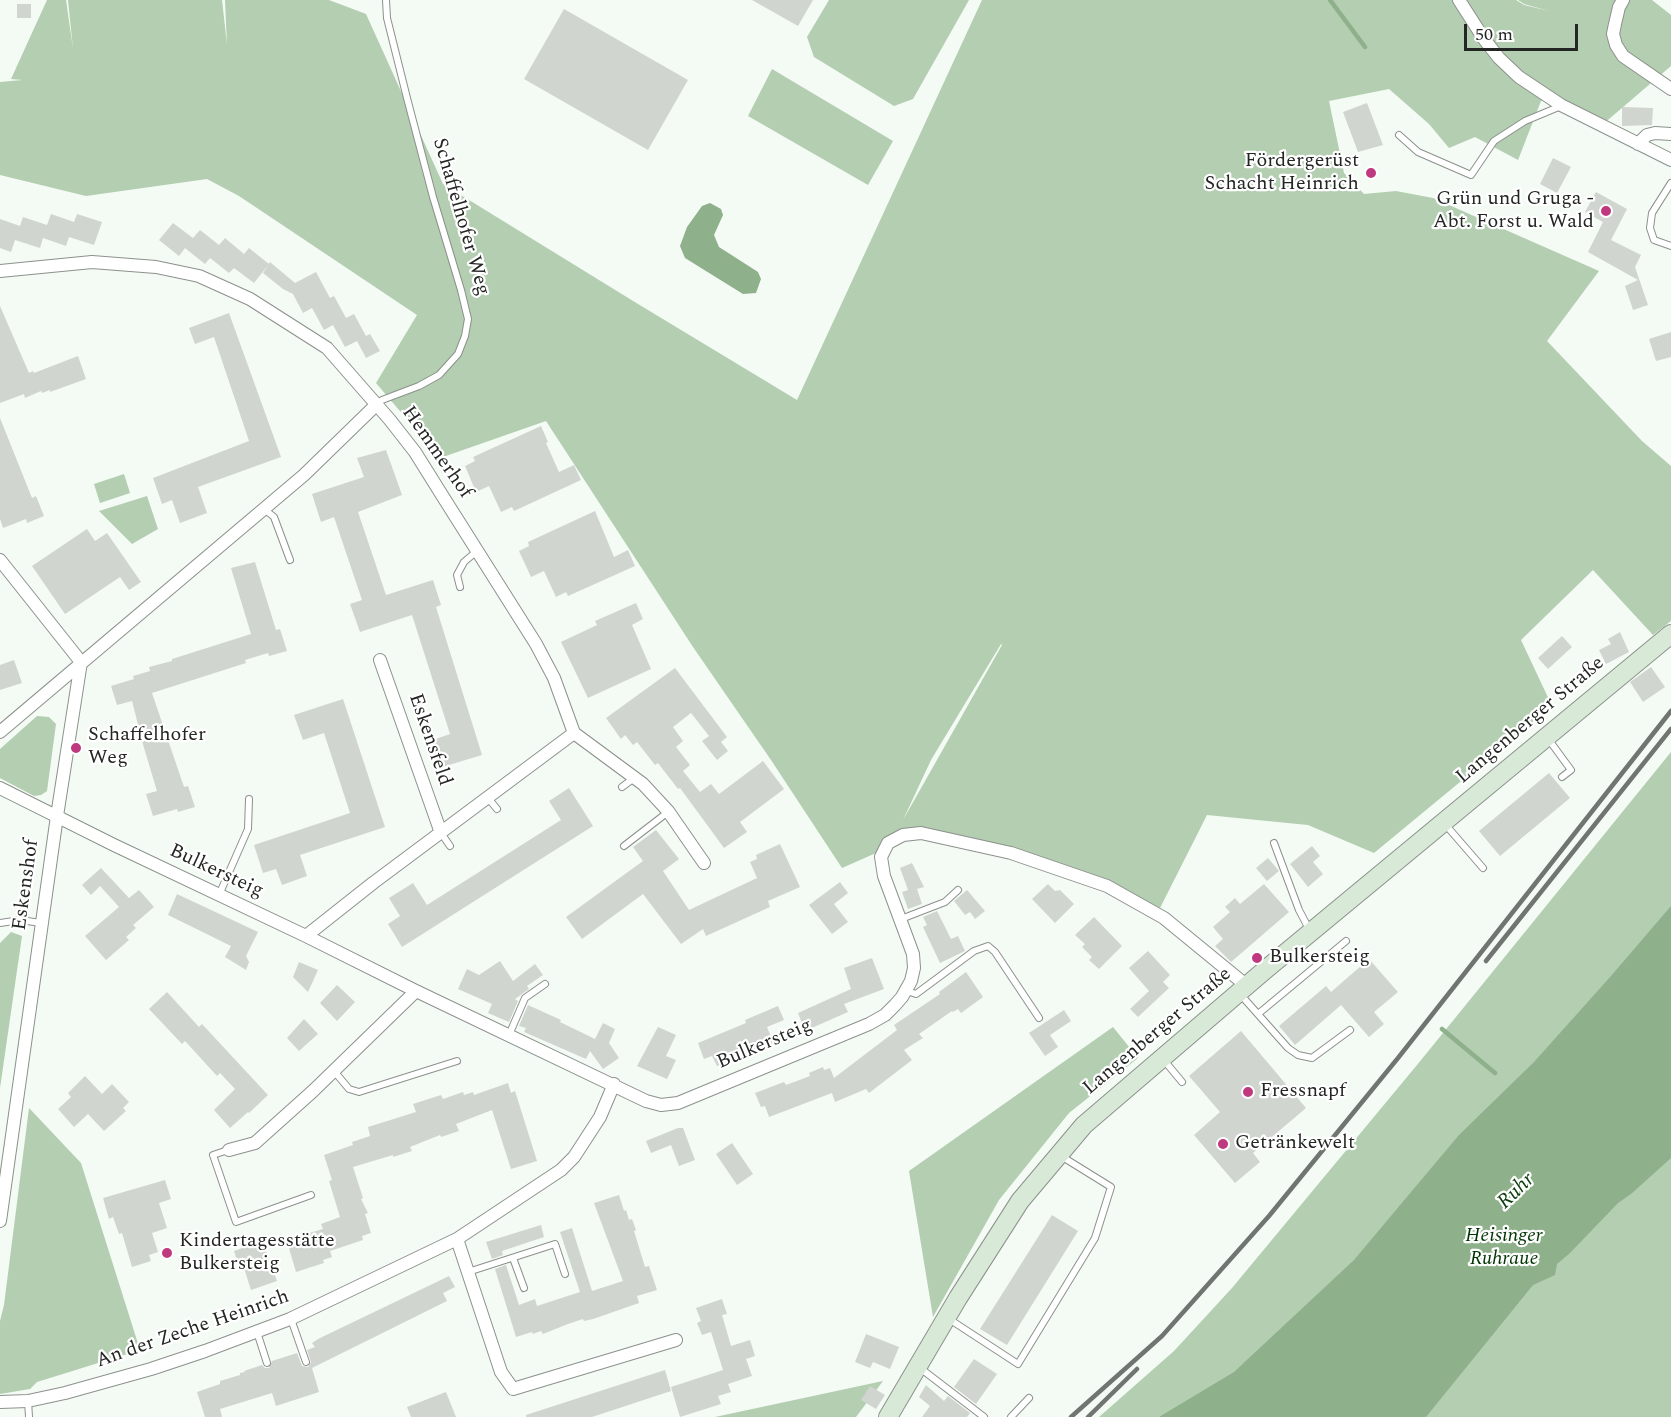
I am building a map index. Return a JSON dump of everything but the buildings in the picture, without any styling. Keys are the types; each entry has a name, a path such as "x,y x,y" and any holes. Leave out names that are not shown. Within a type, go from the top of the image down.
{"main road":[{"name":"Langenberger Straße","path":"894,1415 917,1366 1020,1201 1084,1125 1311,932 1671,634"}],"street":[{"path":"1459,0 1474,26 1499,58 1519,77 1561,105 1671,160"},
{"path":"1623,0 1619,7 1613,34 1616,45 1623,56 1671,89"},
{"path":"1638,144 1647,135 1655,132 1671,134"},
{"name":"Hemmerhof","path":"0,272 92,262 156,267 199,276 250,298 327,348 377,404 415,452 533,638 565,703 574,733"},
{"name":"Schaffelhofer Weg","path":"0,732 304,475 377,404"},
{"path":"0,560 81,662"},
{"name":"Eskensfeld","path":"380,660 441,833"},
{"name":"Eskenshof","path":"0,1221 41,923 81,662"},
{"path":"306,936 574,733 643,784 668,811 704,863"},
{"name":"Bulkersteig","path":"0,788 416,991 646,1101 661,1105 678,1102 869,1024 885,1015 907,991 914,961 909,939 884,876 881,857 883,849 895,838 921,833 1011,853 1107,885 1164,918 1243,990"},
{"path":"229,1150 255,1143 334,1071 416,991"},
{"name":"An der Zeche Heinrich","path":"0,1402 28,1401 151,1369 257,1332 290,1319 457,1239 561,1170 574,1157 600,1117 614,1084"},
{"path":"457,1239 501,1372 513,1389 676,1340"}],"lane":[{"name":"Schaffelhofer Weg","path":"377,404 439,375 458,354 468,319 404,87 387,18 386,0"},
{"path":"1399,135 1418,152 1471,175 1494,141 1525,121 1561,105"},
{"path":"1671,183 1668,192 1652,213 1650,228 1654,240 1671,246"},
{"path":"263,509 274,517 290,560"},
{"path":"460,587 457,575 464,562 478,551"},
{"path":"1547,737 1571,770 1562,777"},
{"path":"622,787 635,778"},
{"path":"488,797 497,809"},
{"path":"219,895 248,829 249,798"},
{"path":"624,846 668,811"},
{"path":"1444,822 1483,868"},
{"path":"441,833 450,846"},
{"path":"1274,843 1299,910 1311,932"},
{"path":"901,919 945,902 958,890"},
{"path":"0,923 20,920 41,923"},
{"path":"1258,1014 1346,941"},
{"path":"907,991 916,994 974,951 988,946 995,952 1039,1018"},
{"path":"509,1035 525,998 545,984"},
{"path":"1243,990 1258,1014 1298,1055 1312,1058 1350,1030"},
{"path":"1162,1058 1182,1082"},
{"path":"334,1071 349,1089 359,1092 457,1061"},
{"path":"229,1150 213,1155 236,1222 311,1195"},
{"path":"946,1317 1018,1364 1095,1238 1111,1187 1058,1155"},
{"path":"468,1272 555,1244 565,1274"},
{"path":"513,1258 524,1288"},
{"path":"290,1319 306,1362"},
{"path":"257,1332 267,1363"},
{"path":"917,1366 984,1417"},
{"path":"1011,1417 1029,1398"},
{"path":"28,1401 29,1417"}],"green space":[{"path":"47,0 66,0 73,49 68,0 222,0 227,45 225,0 329,0 366,14 443,184 797,400 982,0 1516,0 1524,5 1549,11 1518,0 1652,0 1671,15 1671,66 1602,125 1550,99 1541,101 1518,160 1475,137 1449,148 1429,124 1389,89 1329,101 1344,173 1364,194 1396,191 1433,198 1599,271 1547,341 1642,441 1671,466 1671,621 1653,635 1593,570 1521,640 1552,706 1374,853 1308,825 1207,815 1160,908 1112,882 897,832 876,853 842,868 693,647 546,421 440,458 376,383 417,315 239,196 207,179 86,196 0,175 0,82 22,80 11,79","holes":["1002,645 903,820 931,760"]},
{"path":"829,0 969,0 913,99 894,106 814,57 807,37"},
{"path":"772,69 893,141 868,185 748,116"},
{"path":"124,474 130,493 100,503 94,484"},
{"path":"147,496 158,529 132,544 99,511"},
{"path":"37,716 49,717 56,724 47,791 34,796 0,778 0,749"},
{"name":"Heisinger Ruhraue","path":"1671,752 1671,1417 1099,1417 1174,1351 1232,1288 1417,1065"},
{"path":"11,932 22,936 0,1088 0,943"},
{"path":"1113,1027 1138,1058 1069,1113 999,1200 933,1317 909,1171"},
{"path":"29,1108 81,1163 140,1350 37,1382 30,1389 0,1394 0,1321 4,1305"},
{"path":"883,1381 856,1417 715,1417"}],"water":[{"path":"710,203 721,209 723,215 714,235 719,247 758,272 761,279 756,293 743,294 685,258 680,246 687,227 702,206"},
{"name":"Ruhr","path":"1671,906 1671,1158 1618,1203 1557,1264 1555,1275 1533,1285 1426,1417 1159,1417 1234,1372 1354,1260 1459,1135 1534,1062"}],"waterway":[{"path":"1330,0 1365,47"},
{"path":"1442,1029 1495,1073"}],"railway":[{"path":"1071,1417 1162,1336 1269,1216 1398,1058 1671,711"},
{"path":"1486,961 1671,729"},
{"path":"1088,1417 1137,1369"}],"place":[{"name":"Fördergerüst Schacht Heinrich","path":"1371,173"},
{"name":"Grün und Gruga - Abt. Forst u. Wald","path":"1606,211"},
{"name":"Schaffelhofer Weg","path":"76,748"},
{"name":"Bulkersteig","path":"1257,958"},
{"name":"Fressnapf","path":"1248,1092"},
{"name":"Getränkewelt","path":"1223,1144"},
{"name":"Kindertagesstätte Bulkersteig","path":"167,1253"}]}
